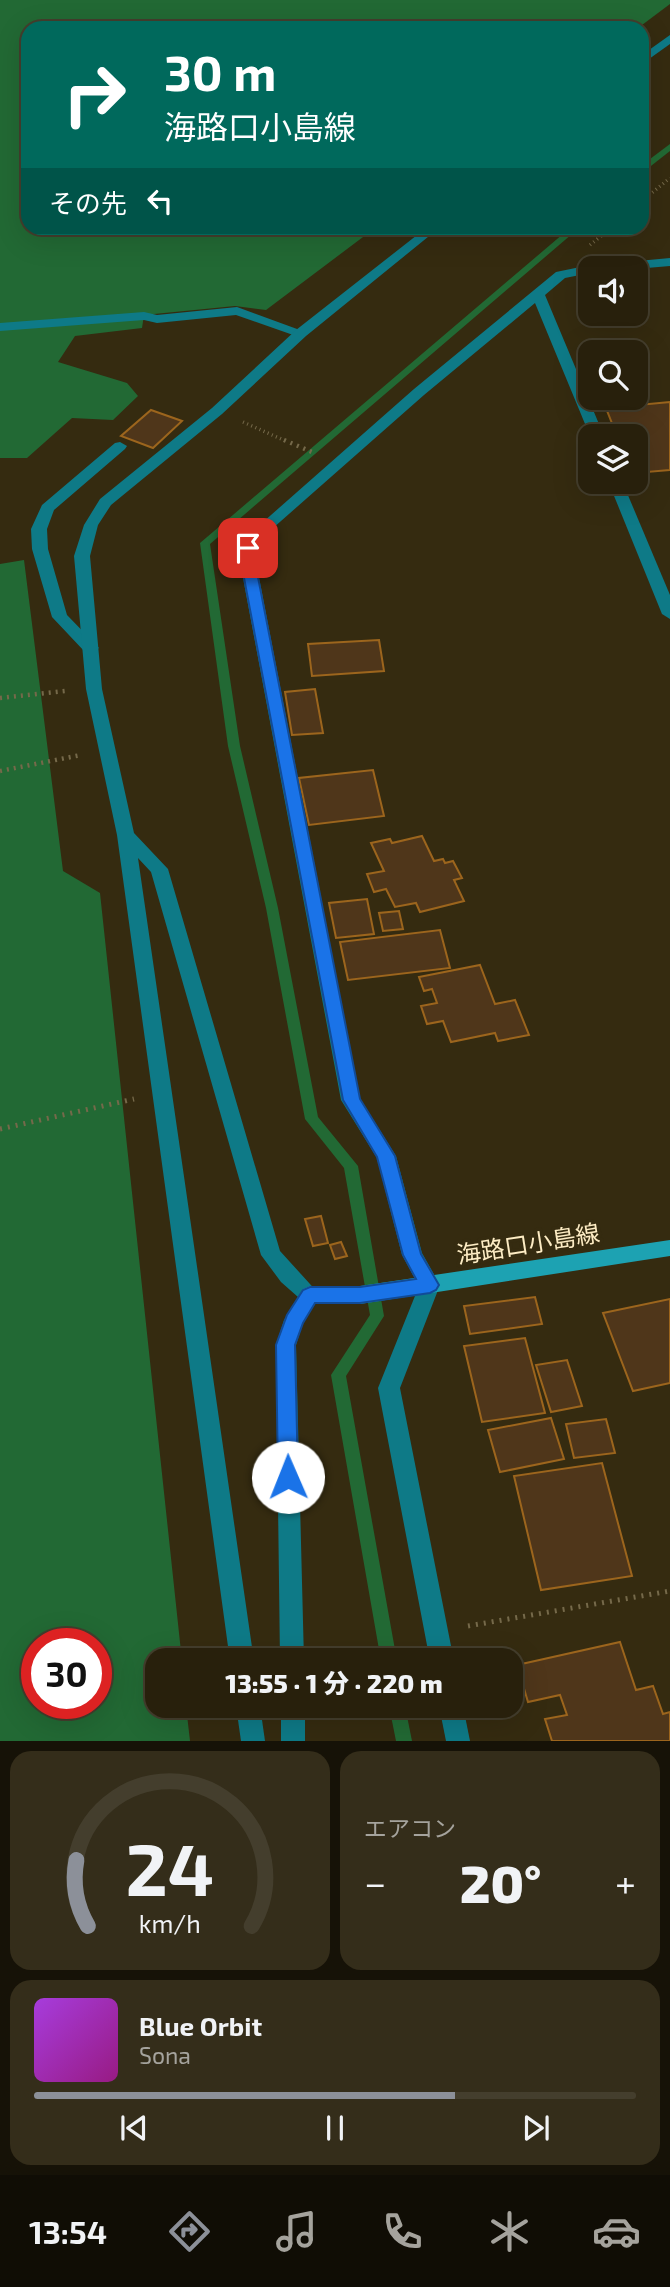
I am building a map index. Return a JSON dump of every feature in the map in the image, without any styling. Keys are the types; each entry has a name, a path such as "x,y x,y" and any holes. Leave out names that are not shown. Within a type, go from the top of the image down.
{"main road":[{"name":"海路口小島線","path":"310,1295 360,1295 670,1248"}],"street":[{"path":"649,55 670,38"},
{"path":"240,1648 126,835 94,689 82,556 91,525 105,502 217,411 300,333 424,235"},
{"path":"648,264 670,262"},
{"path":"439,1648 388,1388 423,1286 386,1156 351,1100 248,562 248,548 259,533 419,393 561,275 578,271"},
{"path":"539,296 592,424"},
{"path":"0,327 144,316 157,319 237,311 300,333"},
{"path":"91,648 60,617 40,549 39,529 47,508 120,446"},
{"path":"620,494 670,614"},
{"path":"126,835 159,869 271,1255 288,1276 310,1295 294,1320 286,1345 292,1648"},
{"path":"250,1718 253,1741"},
{"path":"293,1718 293,1741"},
{"path":"453,1718 458,1741"}],"path":[{"path":"649,195 670,178"},
{"path":"217,411 292,444"},
{"path":"0,698 42,694"},
{"path":"0,771 50,761"},
{"path":"0,1129 122,1102"},
{"path":"436,1632 670,1591"}],"shaded area":[{"path":"0,0 670,0 670,4 647,21 21,21 21,235 366,235 266,310 235,306 144,315 142,328 75,336 58,362 127,383 138,396 113,420 72,418 27,458 0,458"},
{"path":"24,560 63,871 100,893 181,1648 145,1648 145,1718 187,1718 190,1741 0,1741 0,564"}],"building":[{"path":"670,402 670,470 648,472 648,424 612,424 607,410 648,410 648,404"},
{"path":"151,410 182,421 153,448 121,436"},
{"path":"379,640 384,671 312,676 308,644"},
{"path":"315,689 323,733 292,735 285,692"},
{"path":"373,770 384,816 309,825 299,778"},
{"path":"422,836 434,861 453,861 462,878 454,880 464,901 420,912 416,903 395,907 386,889 374,892 367,874 384,871 371,843 390,839 392,843"},
{"path":"367,899 374,934 336,938 329,903"},
{"path":"399,911 403,929 383,931 379,913"},
{"path":"440,930 450,968 348,980 340,942"},
{"path":"480,965 495,1004 515,1000 529,1035 498,1041 495,1033 451,1042 443,1021 427,1024 421,1006 437,1003 432,989 424,991 419,977"},
{"path":"321,1216 328,1243 313,1246 305,1219"},
{"path":"341,1242 347,1256 335,1259 330,1245"},
{"path":"535,1297 542,1324 470,1334 464,1306"},
{"path":"670,1299 670,1383 633,1391 603,1313"},
{"path":"525,1338 545,1413 482,1422 464,1346"},
{"path":"567,1360 582,1406 551,1412 536,1365"},
{"path":"551,1418 564,1459 500,1472 488,1430"},
{"path":"606,1419 615,1453 574,1458 566,1424"},
{"path":"602,1463 632,1576 541,1590 514,1476"},
{"path":"620,1642 636,1690 653,1686 663,1714 670,1712 670,1741 552,1741 545,1719 567,1715 560,1695 528,1702 523,1685 523,1664"}],"waterway":[{"path":"649,164 670,147"},
{"path":"387,1648 338,1375 377,1316 351,1166 312,1119 272,908 234,746 205,543 567,235"},
{"path":"399,1718 404,1741"}],"route":[{"path":"248,548 248,562 351,1100 386,1156 412,1255 430,1285 360,1295 310,1295 294,1320 286,1345 288,1477"}]}
